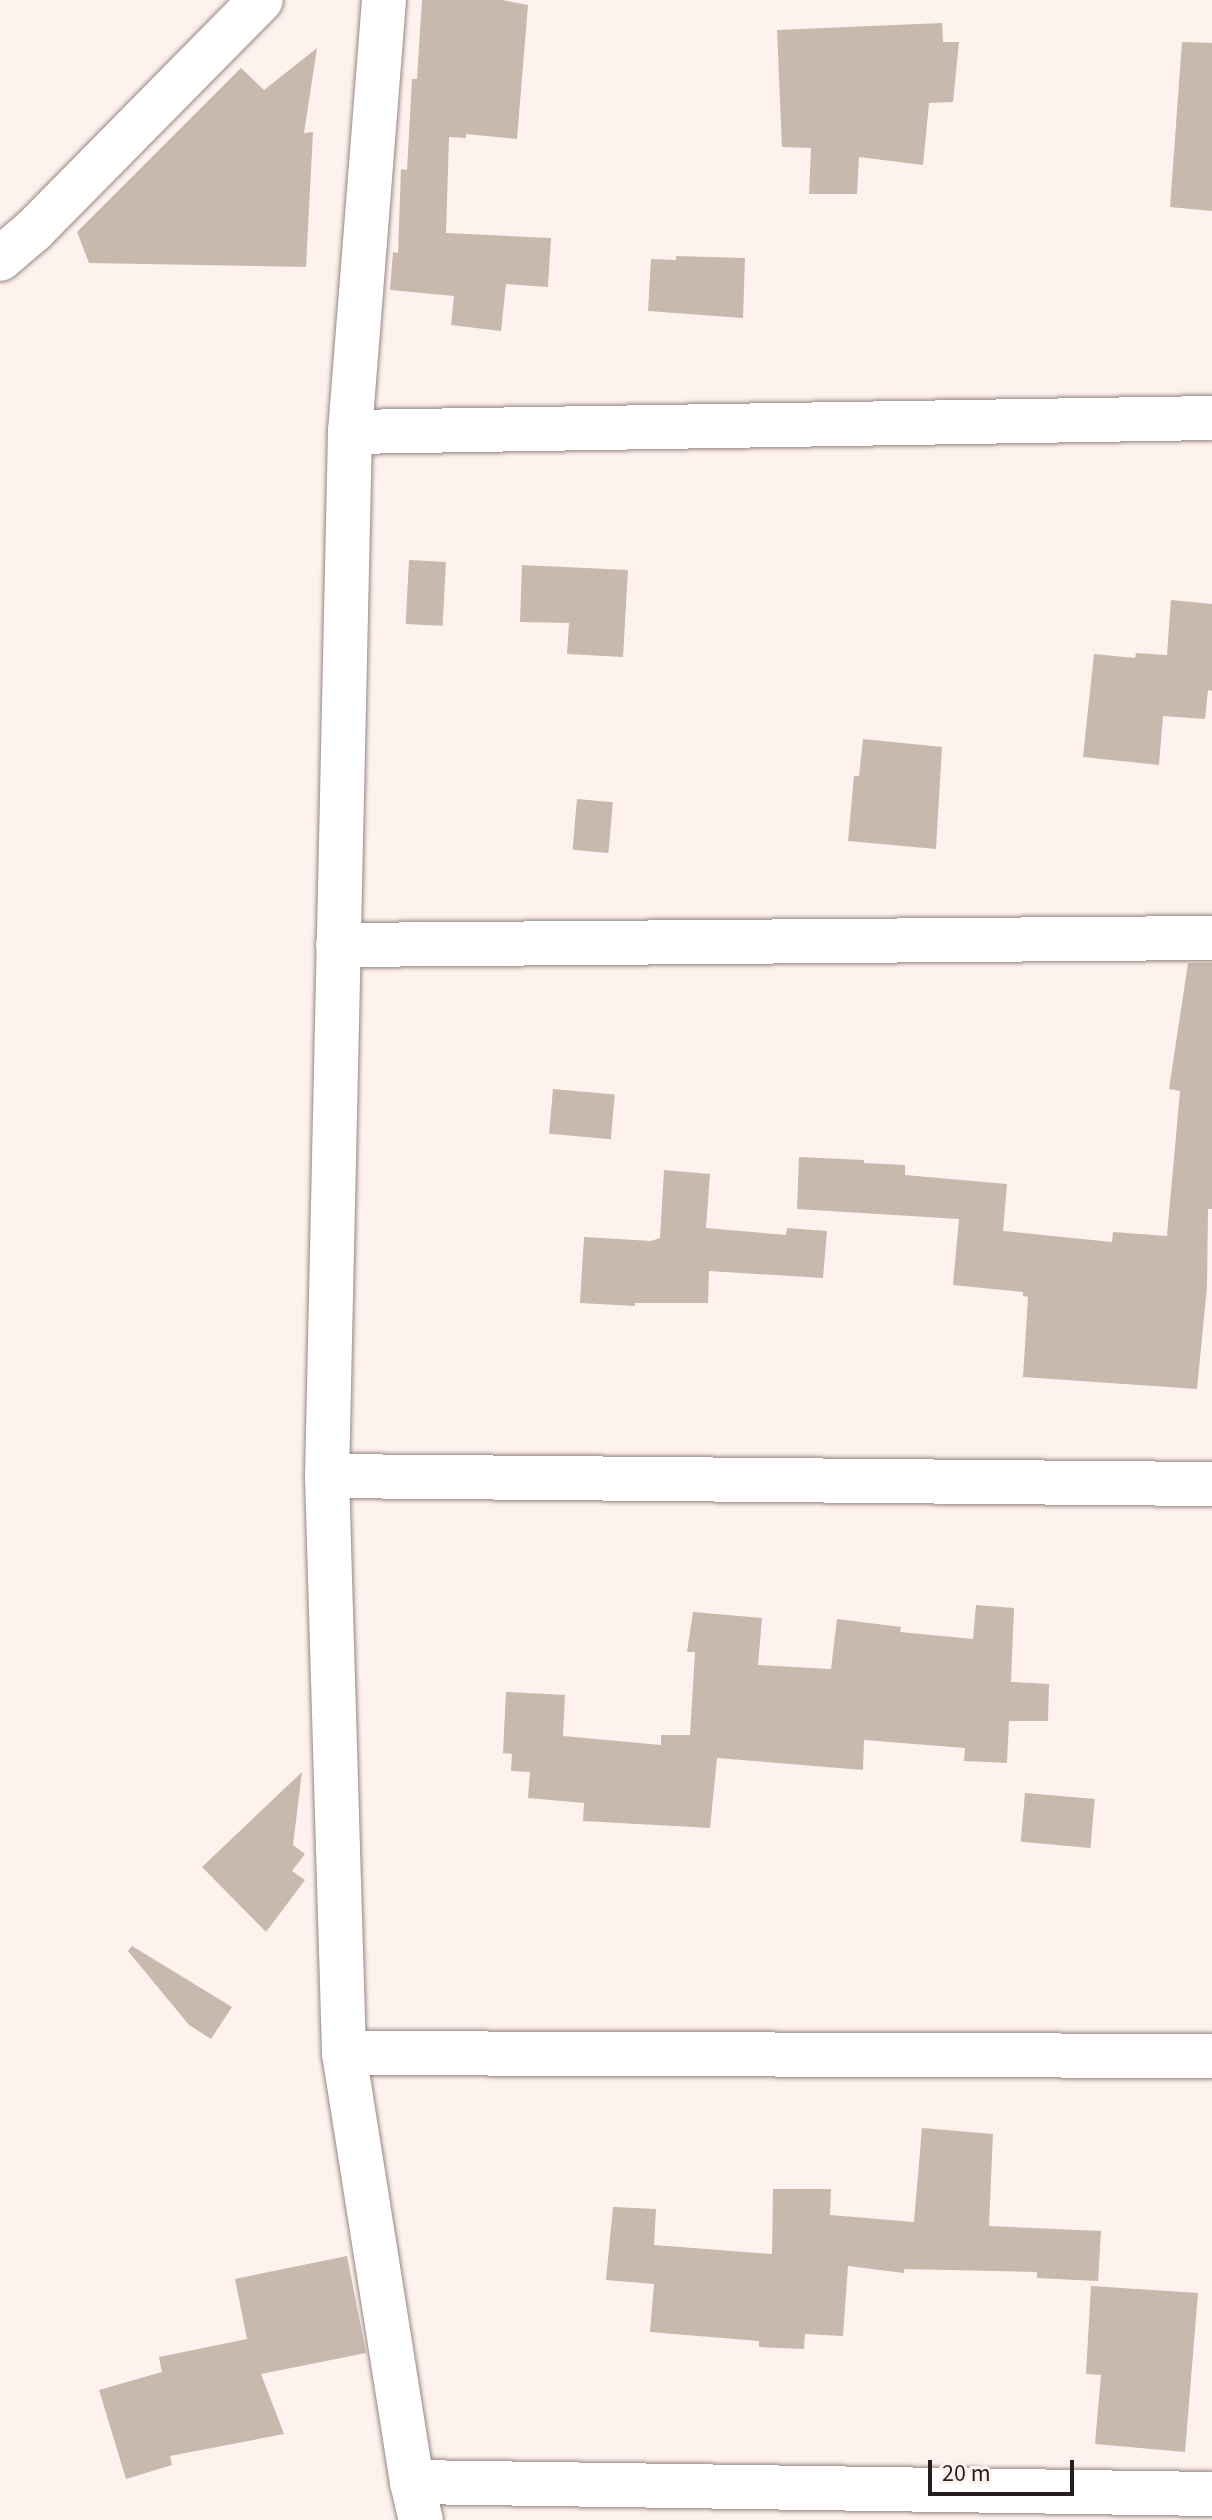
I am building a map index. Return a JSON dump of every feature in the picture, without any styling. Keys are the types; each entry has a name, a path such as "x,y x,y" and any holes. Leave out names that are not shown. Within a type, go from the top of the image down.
{"street":[{"path":"0,259 34,230 261,0"},
{"path":"384,0 350,432 327,1476 344,2053 416,2501 1212,2494"},
{"path":"350,432 1212,418"},
{"path":"338,945 1212,938"},
{"path":"327,1476 1212,1484"},
{"path":"344,2053 1212,2056"}],"building":[{"path":"422,0 502,0 528,5 517,139 466,134 466,138 449,137 446,233 551,238 548,287 506,284 501,331 451,325 454,296 390,290 393,252 398,253 401,169 407,170 412,79 417,79"},
{"path":"942,23 943,42 959,42 953,102 929,103 923,165 859,157 857,194 809,194 811,148 782,147 777,30"},
{"path":"1182,42 1212,43 1212,211 1170,207"},
{"path":"317,48 304,133 313,132 306,267 89,263 77,232 241,68 264,90"},
{"path":"676,256 745,258 743,318 648,311 651,259 676,260"},
{"path":"409,560 446,562 443,626 406,624"},
{"path":"522,565 628,570 623,657 567,654 569,623 520,622"},
{"path":"1171,600 1212,604 1212,691 1208,690 1205,719 1163,716 1159,765 1083,757 1094,654 1135,658 1136,653 1167,655"},
{"path":"863,739 942,747 936,849 848,841 854,776 859,776"},
{"path":"577,799 613,802 608,853 573,850"},
{"path":"1188,963 1212,963 1212,1209 1208,1209 1207,1287 1197,1389 1023,1377 1028,1297 1023,1296 1023,1292 953,1285 959,1219 797,1209 799,1157 864,1160 864,1163 905,1165 905,1175 1007,1184 1003,1231 1112,1242 1113,1232 1167,1236 1180,1091 1169,1089"},
{"path":"553,1089 615,1094 611,1139 549,1134"},
{"path":"664,1170 710,1174 706,1228 786,1235 787,1228 827,1231 823,1278 709,1271 708,1303 635,1303 635,1306 580,1303 584,1237 651,1241 660,1238"},
{"path":"976,1605 1014,1608 1011,1682 1049,1684 1048,1721 1009,1721 1007,1763 964,1761 965,1748 864,1740 863,1770 717,1758 710,1828 583,1821 584,1803 528,1798 530,1772 511,1771 512,1754 503,1753 506,1692 565,1695 563,1736 661,1745 661,1735 690,1735 695,1652 687,1652 693,1612 762,1618 758,1665 831,1669 837,1619 901,1627 900,1632 973,1639"},
{"path":"302,1772 293,1845 305,1854 292,1871 305,1880 266,1932 202,1867"},
{"path":"1025,1793 1095,1799 1090,1848 1021,1842"},
{"path":"132,1946 232,2007 211,2039 189,2025 128,1951"},
{"path":"922,2128 993,2134 989,2226 1101,2231 1098,2281 1037,2278 1037,2272 904,2269 904,2273 848,2266 843,2336 805,2334 804,2349 759,2347 759,2341 650,2332 654,2284 606,2280 613,2207 656,2209 654,2245 772,2254 773,2189 831,2189 830,2215 914,2222"},
{"path":"347,2256 366,2353 261,2374 284,2434 170,2456 172,2465 126,2479 99,2390 162,2372 159,2357 247,2339 235,2279"},
{"path":"1091,2286 1198,2293 1185,2452 1095,2444 1101,2375 1086,2374"}]}
